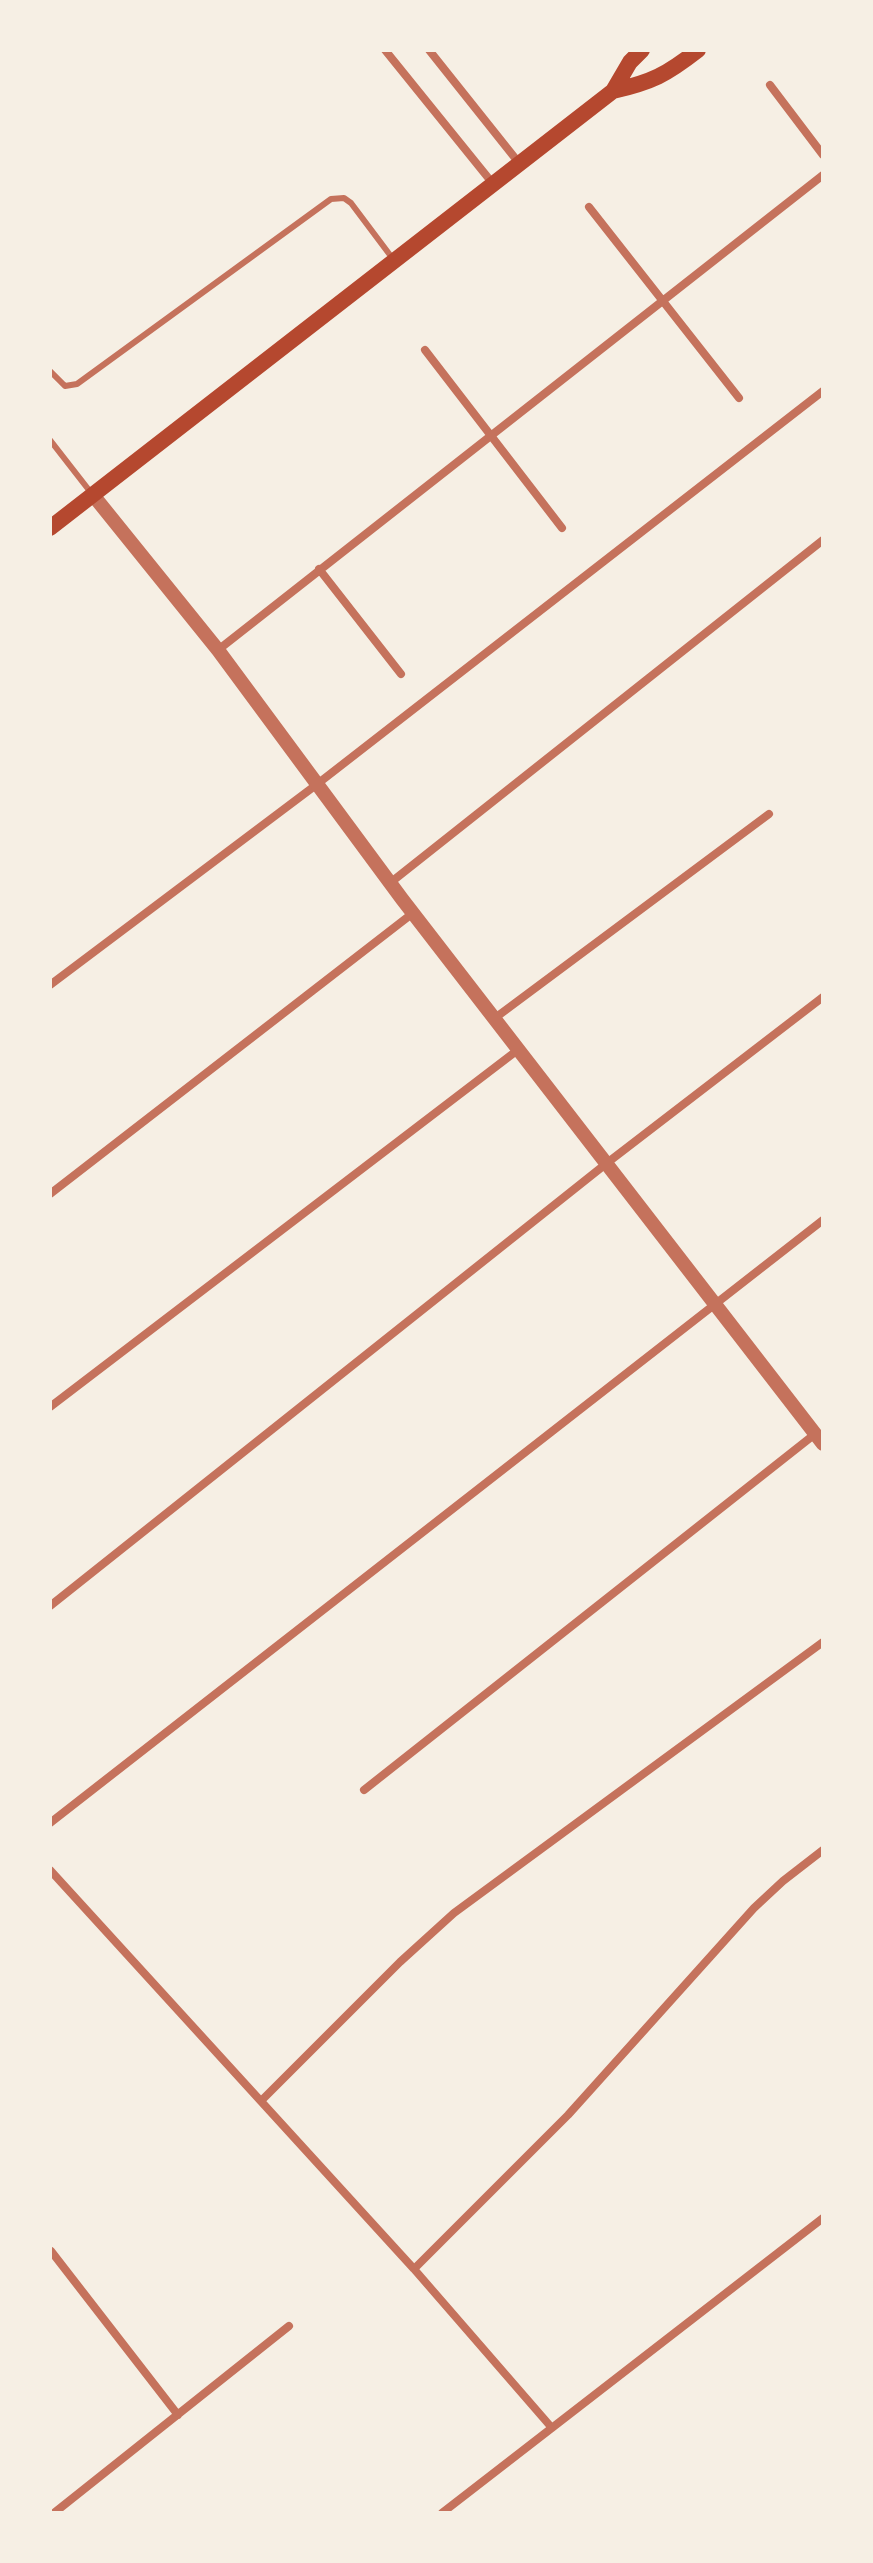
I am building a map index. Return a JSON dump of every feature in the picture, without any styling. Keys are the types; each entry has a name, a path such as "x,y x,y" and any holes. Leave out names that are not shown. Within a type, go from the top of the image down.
{"main road":[{"path":"50,528 613,91 630,62 642,50"},
{"path":"613,91 649,83 669,73 698,50"}],"street":[{"path":"385,50 494,185"},
{"path":"429,50 520,164"},
{"path":"770,85 823,155"},
{"path":"218,650 823,175"},
{"path":"589,207 739,398"},
{"path":"425,350 562,528"},
{"path":"50,985 316,785 823,391"},
{"path":"93,495 218,650 390,883 819,1439 364,1790"},
{"path":"390,883 823,540"},
{"path":"319,569 401,674"},
{"path":"495,1018 769,814"},
{"path":"50,1194 413,913"},
{"path":"50,1606 607,1163 823,997"},
{"path":"50,1407 519,1049"},
{"path":"50,1823 823,1220"},
{"path":"261,2101 400,1962 454,1913 823,1642"},
{"path":"414,2269 568,2115 754,1908 823,1850"},
{"path":"50,1870 414,2269 552,2428"},
{"path":"443,2512 823,2218"},
{"path":"51,2251 178,2415"},
{"path":"54,2513 289,2326"}],"lane":[{"path":"50,371 65,386 77,384 337,197 351,203 395,261"},
{"path":"50,440 93,495"}]}
